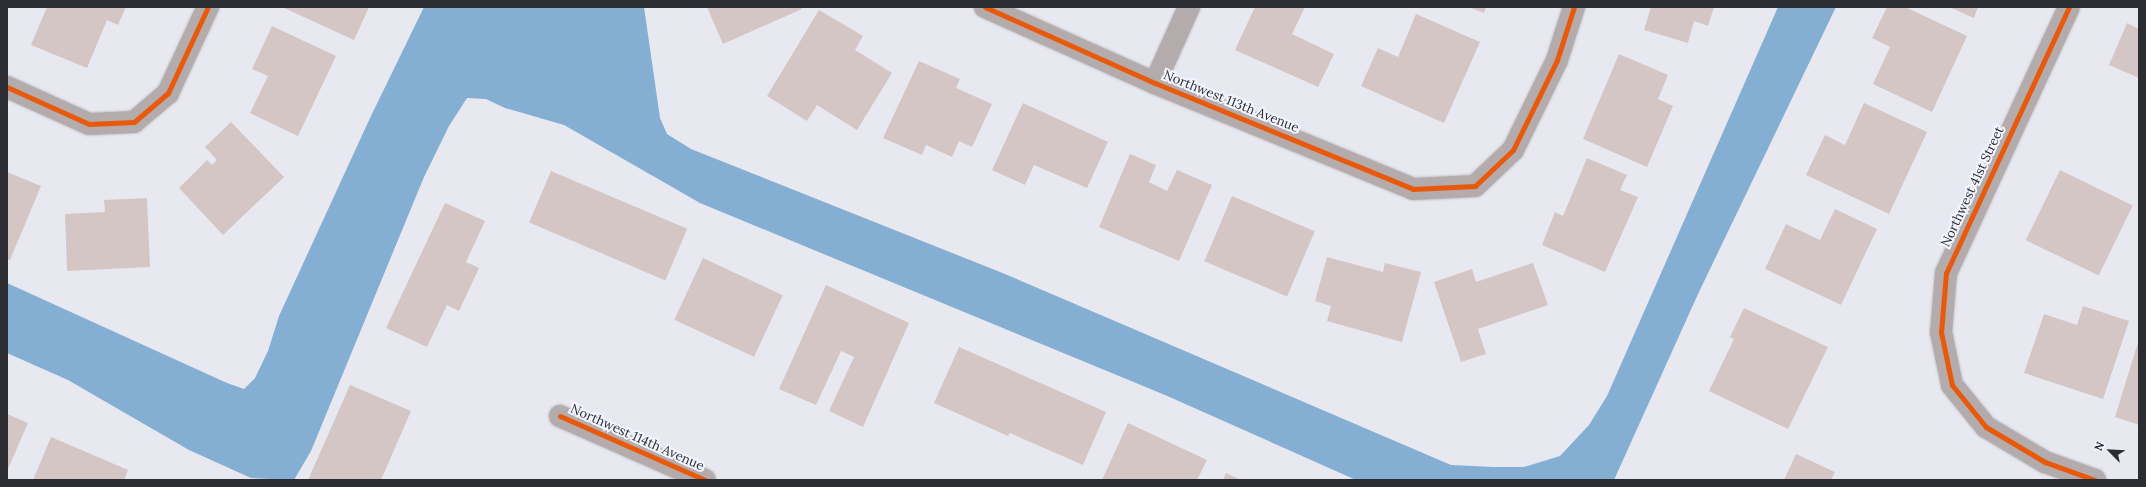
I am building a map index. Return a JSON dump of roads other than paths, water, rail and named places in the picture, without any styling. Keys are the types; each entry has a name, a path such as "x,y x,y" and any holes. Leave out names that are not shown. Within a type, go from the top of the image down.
{"street":[{"path":"7,87 89,124 134,122 168,93 208,7"},
{"name":"Northwest 113th Avenue","path":"985,7 1155,83 1413,189 1475,186 1513,150 1557,60 1574,7"},
{"path":"1155,83 1189,7"},
{"name":"Northwest 41st Street","path":"2069,7 1946,273 1941,332 1952,385 1986,427 2045,462 2095,480"},
{"name":"Northwest 114th Avenue","path":"560,416 705,480"}],"water":[{"path":"424,7 644,7 660,118 667,134 691,149 1005,274 1451,465 1524,467 1560,456 1589,425 1607,396 1778,7 1836,7 1698,294 1614,480 1356,480 1165,395 700,203 564,125 505,108 486,99 467,98 449,126 424,177 311,451 294,480 251,478 189,450 68,380 7,353 7,283 227,383 244,389 255,378 268,351 279,316 370,118"}]}
